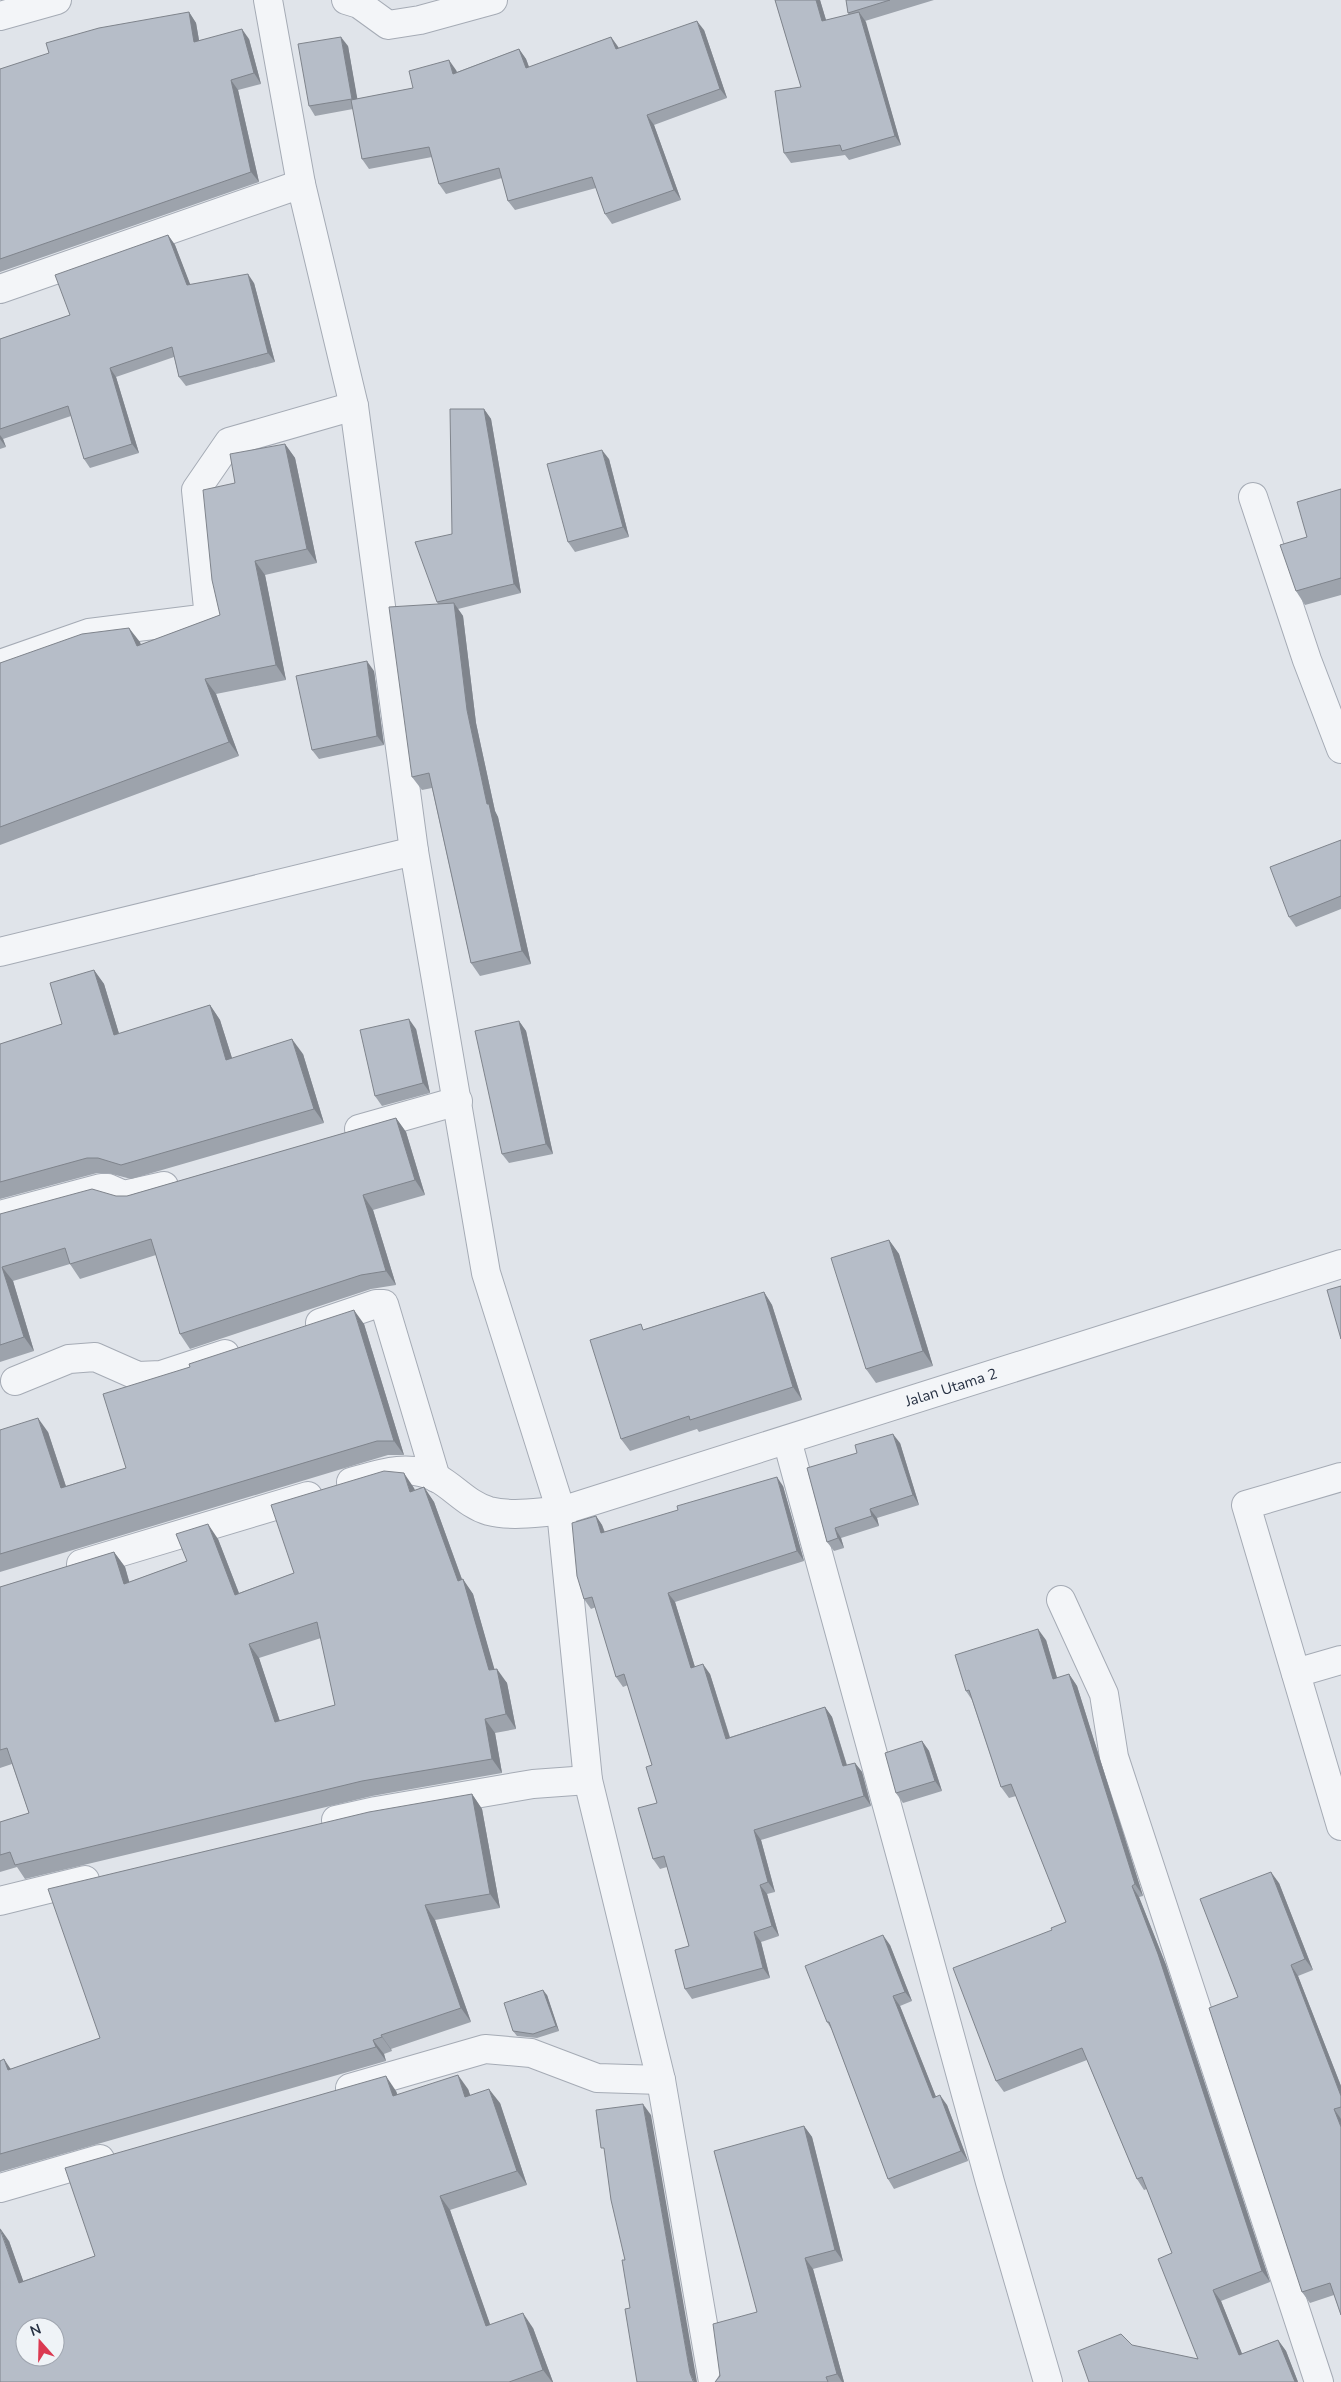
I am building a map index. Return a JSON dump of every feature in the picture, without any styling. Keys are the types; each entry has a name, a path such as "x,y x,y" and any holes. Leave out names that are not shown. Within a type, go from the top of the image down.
{"street":[{"path":"0,16 57,0"},
{"path":"268,0 301,184 354,406 414,851 486,1273 561,1511 588,1780 661,2080 713,2382"},
{"path":"346,0 359,4 388,25 420,20 494,0"},
{"path":"0,289 301,184"},
{"path":"0,664 89,633 209,618 196,490 229,442 354,406"},
{"path":"1253,497 1307,660 1341,749"},
{"path":"0,952 414,851"},
{"path":"331,1137 458,1101"},
{"path":"0,1216 101,1188 108,1188 124,1195 133,1195 189,1178"},
{"name":"Jalan Utama 2","path":"436,1478 470,1503 487,1510 503,1514 561,1511 1341,1264"},
{"path":"292,1332 376,1304 384,1304 436,1478"},
{"path":"15,1380 69,1360 95,1358 138,1376 161,1376 245,1348"},
{"path":"787,1440 985,2163 1048,2382"},
{"path":"57,1571 392,1470 415,1472 436,1478"},
{"path":"1341,1476 1246,1505 1341,1826"},
{"path":"1061,1600 1104,1694 1114,1757 1319,2382"},
{"path":"1296,1673 1341,1660"},
{"path":"308,1827 376,1810 533,1784 588,1780"},
{"path":"0,1901 106,1875"},
{"path":"323,2096 485,2049 531,2053 597,2078 661,2080"},
{"path":"0,2188 124,2152"}],"building":[{"path":"775,0 816,0 822,21 859,12 895,136 842,151 840,145 784,153 775,91 801,87"},
{"path":"846,0 890,0 848,13"},
{"path":"189,12 194,42 242,29 254,73 231,80 251,172 0,259 0,69 49,53 46,43 99,28"},
{"path":"697,21 720,89 647,115 674,190 605,214 592,177 508,201 499,168 439,184 429,147 362,159 351,100 413,88 409,71 449,60 453,74 519,49 526,68 611,37 616,49"},
{"path":"341,37 352,99 309,106 298,44"},
{"path":"168,235 187,285 248,274 268,353 179,377 172,347 110,368 132,444 84,459 68,406 0,429 0,339 70,315 55,275"},
{"path":"450,409 484,409 514,584 437,602 415,542 452,534"},
{"path":"285,444 307,549 255,561 276,665 205,679 229,742 0,827 0,663 82,634 129,628 137,646 220,615 212,580 203,490 235,483 230,454"},
{"path":"602,450 623,527 568,542 547,464"},
{"path":"1341,489 1341,578 1296,591 1280,545 1307,537 1297,502"},
{"path":"454,603 467,710 522,951 471,963 429,773 412,777 389,607"},
{"path":"367,661 377,736 312,750 296,676"},
{"path":"1341,840 1341,896 1289,917 1270,867"},
{"path":"94,970 114,1035 210,1005 226,1060 292,1039 314,1109 121,1165 98,1158 87,1158 0,1182 0,1044 62,1024 50,983"},
{"path":"409,1019 423,1083 375,1096 360,1030"},
{"path":"519,1021 546,1144 502,1154 475,1031"},
{"path":"396,1118 415,1180 363,1195 386,1271 361,1275 180,1334 151,1239 70,1264 65,1248 2,1267 24,1337 0,1345 0,1214 92,1189 116,1196 127,1196"},
{"path":"889,1240 923,1351 866,1369 831,1258"},
{"path":"1341,1286 1341,1339 1327,1290"},
{"path":"764,1292 793,1387 690,1420 689,1416 621,1439 590,1340 641,1324 643,1330"},
{"path":"354,1310 394,1441 377,1441 0,1554 0,1430 38,1418 61,1488 126,1468 103,1394 190,1367 189,1364"},
{"path":"893,1434 913,1495 870,1509 872,1516 835,1528 838,1538 827,1542 807,1468 857,1453 855,1445"},
{"path":"384,1471 404,1473 410,1492 424,1487 458,1581 463,1579 489,1670 497,1669 506,1714 485,1719 492,1759 362,1781 15,1865 10,1852 0,1855 0,1822 29,1813 7,1748 0,1750 0,1587 114,1552 124,1584 187,1561 176,1534 208,1524 235,1595 294,1573 271,1505","holes":["317,1622 335,1705 275,1722 249,1644"]},
{"path":"777,1477 797,1551 668,1593 691,1668 703,1664 726,1739 825,1707 843,1766 855,1763 864,1796 754,1830 768,1882 760,1885 772,1926 754,1932 763,1968 685,1989 675,1950 689,1946 664,1856 653,1859 638,1808 657,1803 646,1767 652,1765 624,1674 616,1677 592,1597 584,1599 577,1576 572,1523 596,1516 601,1533 678,1510 677,1506"},
{"path":"1038,1629 1053,1679 1069,1674 1135,1884 1132,1886 1158,1954 1262,2271 1213,2290 1239,2355 1278,2340 1295,2382 1089,2382 1078,2351 1121,2334 1132,2345 1198,2359 1158,2259 1172,2253 1142,2177 1137,2179 1082,2048 996,2081 953,1968 1052,1930 1051,1928 1066,1922 1011,1784 1001,1787 969,1690 966,1691 955,1655"},
{"path":"922,1741 935,1781 896,1793 885,1753"},
{"path":"472,1794 490,1894 425,1905 461,2008 381,2035 382,2037 373,2040 376,2047 0,2154 0,2061 4,2059 8,2070 100,2038 48,1889 369,1812"},
{"path":"1271,1872 1305,1959 1291,1965 1341,2096 1341,2107 1334,2109 1341,2127 1341,2315 1330,2283 1302,2292 1209,2008 1238,1997 1200,1899"},
{"path":"883,1935 905,1992 893,1996 933,2098 940,2095 961,2151 888,2179 829,2022 827,2022 805,1966"},
{"path":"543,1990 556,2026 533,2034 513,2031 504,2003"},
{"path":"458,2075 465,2097 489,2089 517,2171 440,2196 486,2326 523,2313 543,2370 509,2382 0,2382 0,2229 19,2283 95,2256 65,2168 386,2076 393,2096"},
{"path":"643,2104 690,2373 695,2382 637,2382 625,2309 630,2308 622,2260 625,2260 611,2200 604,2148 601,2148 596,2110"},
{"path":"804,2126 835,2250 805,2258 837,2374 826,2377 828,2382 715,2382 720,2376 713,2324 757,2312 714,2151"}]}
